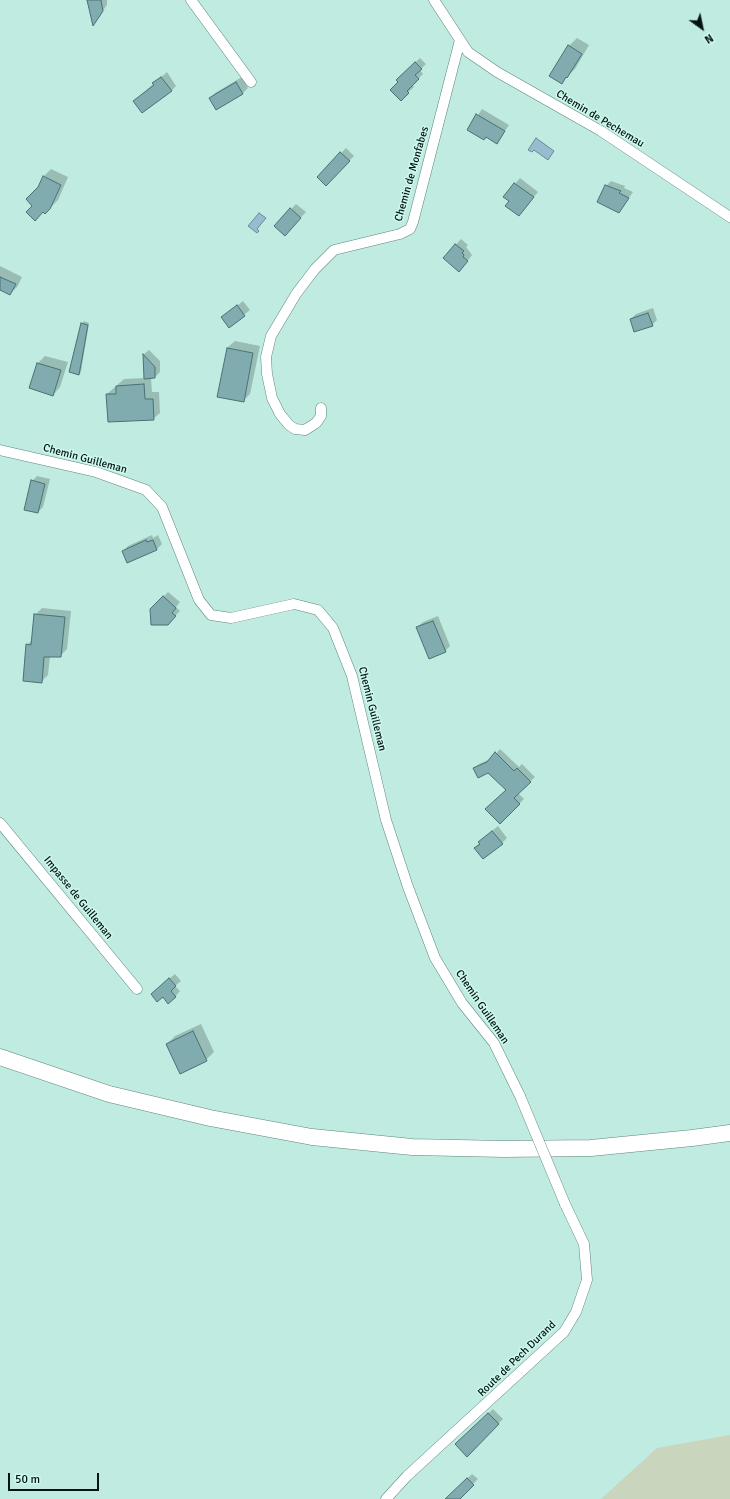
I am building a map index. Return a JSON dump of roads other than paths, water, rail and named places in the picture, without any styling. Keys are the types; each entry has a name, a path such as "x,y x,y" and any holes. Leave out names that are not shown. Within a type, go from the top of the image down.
{"main road":[{"path":"0,1057 109,1094 210,1118 312,1137 412,1147 504,1149 591,1148 730,1133"}],"street":[{"path":"191,0 251,82"},
{"path":"434,0 460,40"},
{"name":"Chemin de Pechemau","path":"460,40 468,52 497,72 601,131 730,217"},
{"name":"Chemin de Monfabes","path":"321,408 321,416 316,423 305,430 295,429 289,426 280,414 272,398 266,357 271,336 296,294 315,269 334,250 400,234 410,229 460,40"},
{"name":"Chemin Guilleman","path":"0,450 96,472 146,490 162,507 199,600 211,615 231,618 294,604 318,610 333,628 352,676 386,820 408,887 435,958 462,1003 494,1043 520,1096 565,1204"},
{"name":"Impasse de Guilleman","path":"0,823 137,989"},
{"name":"Route de Pech Durand","path":"386,1499 407,1476 564,1332 576,1312 588,1280 584,1244 565,1204"}],"water":[{"path":"536,138 554,151 548,160 534,150 532,152 528,150"},
{"path":"259,213 266,218 257,229 259,231 257,233 248,226"}]}
